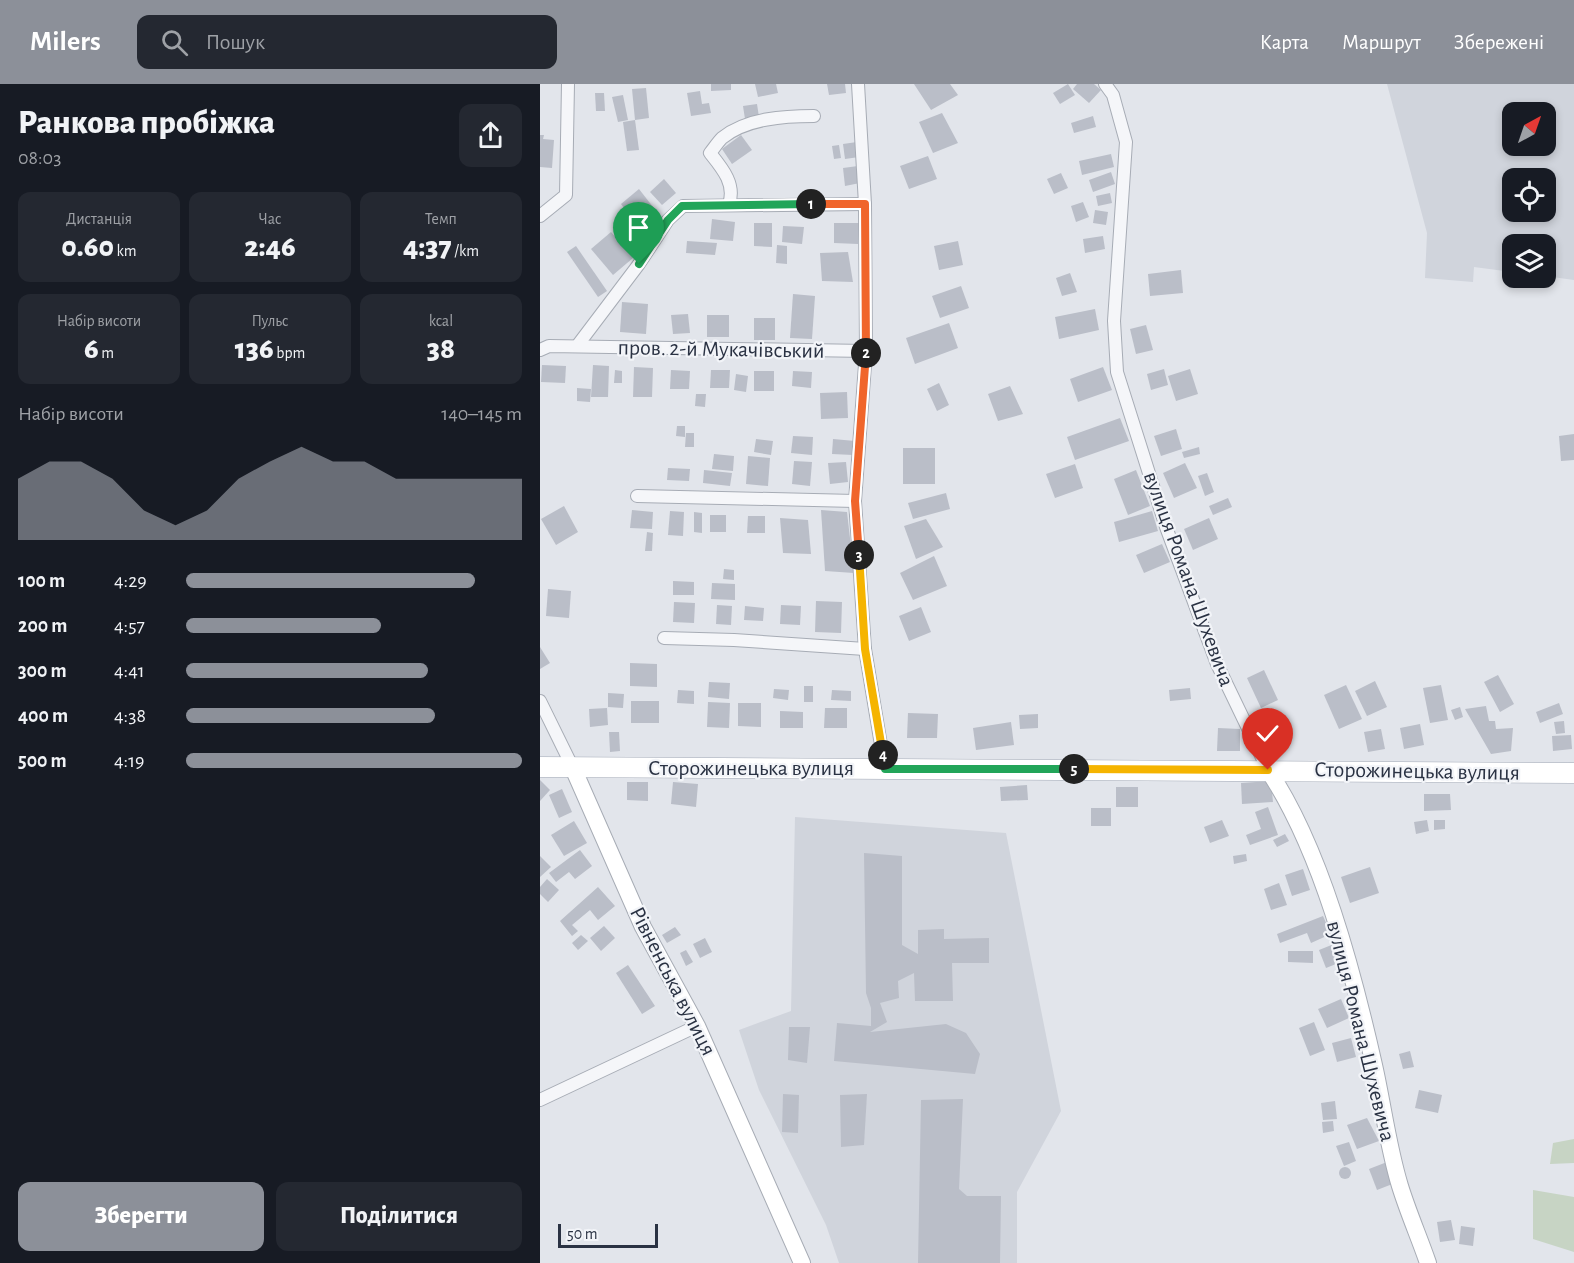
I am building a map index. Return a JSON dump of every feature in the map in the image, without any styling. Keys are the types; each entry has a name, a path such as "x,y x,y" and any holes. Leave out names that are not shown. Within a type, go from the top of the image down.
{"main road":[{"name":"Сторожинецька вулиця","path":"540,768 1574,773"}],"street":[{"path":"540,216 566,195 567,84"},
{"path":"858,84 865,204 866,351 855,501 865,649 885,769"},
{"name":"вулиця Романа Шухевича","path":"1105,84 1113,95 1126,142 1114,321 1117,372 1166,527 1217,664 1268,770 1286,796 1310,852 1336,924 1374,1066 1399,1185 1428,1263"},
{"path":"729,204 732,196 727,176 710,153 723,138 759,121 790,116 814,116"},
{"path":"577,346 675,211 682,206 865,204"},
{"name":"пров. 2-й Мукачівський","path":"540,350 549,346 577,346 866,351"},
{"path":"637,496 855,501"},
{"path":"664,638 734,640 865,649"},
{"name":"Рівненська вулиця","path":"540,701 573,768 644,927 697,1026 802,1263"},
{"path":"540,1100 697,1026"}],"shaded area":[{"path":"1387,84 1574,84 1574,280 1556,278 1556,234 1502,234 1502,271 1474,267 1473,282 1425,278 1427,233"},
{"path":"795,817 1006,833 1061,1111 1017,1192 1017,1263 839,1263 826,1225 759,1090 739,1030 791,1011"}],"green space":[{"path":"1574,1139 1574,1163 1550,1164 1553,1143"},
{"path":"1533,1190 1574,1197 1574,1252 1533,1239"}],"building":[{"path":"711,84 731,84 731,90 711,91"},
{"path":"755,84 776,84 778,93 758,97"},
{"path":"827,84 845,84 846,93 829,95"},
{"path":"914,84 950,84 958,95 931,110"},
{"path":"1068,84 1075,95 1060,104 1053,93"},
{"path":"1077,84 1094,84 1101,90 1089,103 1073,89"},
{"path":"646,88 649,118 635,120 632,89"},
{"path":"700,91 702,104 709,103 711,113 691,116 687,93"},
{"path":"595,93 604,93 605,111 596,111"},
{"path":"623,95 628,120 618,122 612,97"},
{"path":"757,104 759,117 745,119 743,106"},
{"path":"942,113 958,143 933,153 919,122"},
{"path":"1093,116 1096,127 1074,133 1071,123"},
{"path":"635,120 639,150 627,151 623,122"},
{"path":"540,135 544,135 543,139 554,140 552,168 540,167"},
{"path":"741,135 752,150 732,164 722,149"},
{"path":"857,142 859,157 845,159 843,144"},
{"path":"839,145 841,158 834,159 832,146"},
{"path":"1111,154 1114,167 1082,175 1079,161"},
{"path":"928,156 937,179 909,189 900,166"},
{"path":"858,166 860,183 845,186 843,168"},
{"path":"1111,172 1115,184 1093,192 1089,180"},
{"path":"1061,173 1068,188 1054,194 1047,179"},
{"path":"664,179 676,193 662,205 650,192"},
{"path":"639,189 660,216 642,231 621,204"},
{"path":"1110,193 1112,203 1098,206 1096,196"},
{"path":"1083,202 1089,217 1076,222 1071,206"},
{"path":"1095,210 1108,212 1106,225 1093,223"},
{"path":"712,219 735,222 733,241 710,239"},
{"path":"754,223 772,223 772,247 754,246"},
{"path":"834,223 859,223 858,244 834,243"},
{"path":"783,226 804,227 802,244 782,242"},
{"path":"611,232 633,258 613,275 591,249"},
{"path":"1103,236 1105,249 1085,253 1083,239"},
{"path":"687,241 717,243 715,255 686,253"},
{"path":"958,241 963,265 939,270 934,246"},
{"path":"777,245 787,246 787,264 776,263"},
{"path":"576,246 607,291 598,297 567,252"},
{"path":"848,252 853,282 822,281 820,253"},
{"path":"1181,270 1183,293 1150,296 1148,274"},
{"path":"1070,273 1077,292 1062,296 1056,278"},
{"path":"961,286 969,308 940,318 932,296"},
{"path":"793,294 815,296 812,339 790,338"},
{"path":"622,302 648,304 646,334 620,332"},
{"path":"1095,309 1099,330 1059,339 1055,317"},
{"path":"688,314 690,333 673,334 671,315"},
{"path":"707,315 729,315 729,337 707,337"},
{"path":"754,318 775,318 775,340 754,340"},
{"path":"949,323 958,348 915,364 906,338"},
{"path":"1146,325 1153,350 1136,354 1130,329"},
{"path":"542,365 566,366 565,383 541,382"},
{"path":"593,365 609,366 608,397 591,397"},
{"path":"634,367 653,368 652,397 633,397"},
{"path":"1103,367 1112,390 1078,402 1070,379"},
{"path":"1164,369 1168,385 1151,390 1147,374"},
{"path":"1190,369 1198,394 1176,401 1168,376"},
{"path":"615,370 622,371 622,383 614,383"},
{"path":"671,370 690,371 689,389 670,389"},
{"path":"711,370 730,370 729,388 710,388"},
{"path":"754,371 774,371 774,391 754,391"},
{"path":"793,371 812,372 811,388 792,386"},
{"path":"736,374 748,376 746,392 734,390"},
{"path":"939,383 949,405 937,411 927,389"},
{"path":"1010,386 1023,414 998,421 988,394"},
{"path":"577,388 591,389 590,402 577,401"},
{"path":"847,392 848,418 821,419 820,393"},
{"path":"696,394 706,394 705,407 695,406"},
{"path":"1120,418 1129,441 1075,460 1067,437"},
{"path":"677,426 685,426 685,437 676,436"},
{"path":"1176,429 1182,449 1161,456 1154,436"},
{"path":"686,433 694,433 694,447 685,447"},
{"path":"1574,434 1574,460 1561,461 1559,436"},
{"path":"793,436 813,437 812,455 791,453"},
{"path":"756,439 773,441 771,455 754,452"},
{"path":"833,439 855,441 853,455 832,454"},
{"path":"1199,447 1200,454 1184,458 1182,452"},
{"path":"903,448 935,448 935,484 903,484"},
{"path":"714,454 734,456 733,471 712,469"},
{"path":"748,456 770,458 768,486 746,484"},
{"path":"794,461 812,462 810,486 792,484"},
{"path":"846,462 848,482 830,484 828,463"},
{"path":"1185,463 1197,488 1174,498 1163,473"},
{"path":"1075,464 1083,488 1055,498 1046,474"},
{"path":"668,468 690,469 689,481 667,480"},
{"path":"704,470 732,473 730,486 703,483"},
{"path":"1136,470 1150,506 1128,515 1114,479"},
{"path":"1207,473 1214,492 1205,496 1198,476"},
{"path":"946,493 950,509 913,519 908,503"},
{"path":"1228,498 1232,507 1213,515 1209,506"},
{"path":"564,506 578,532 556,545 541,519"},
{"path":"632,510 653,512 652,529 630,528"},
{"path":"821,510 847,512 854,573 825,571"},
{"path":"670,511 684,512 683,536 668,535"},
{"path":"1152,511 1158,531 1119,542 1114,522"},
{"path":"694,512 702,513 702,533 694,532"},
{"path":"710,515 726,515 726,532 710,532"},
{"path":"748,516 765,516 765,533 747,533"},
{"path":"780,518 808,520 811,554 783,553"},
{"path":"1209,518 1218,539 1193,550 1184,529"},
{"path":"926,519 943,547 916,559 904,526"},
{"path":"647,532 653,533 652,551 645,551"},
{"path":"1162,544 1170,562 1144,573 1136,555"},
{"path":"934,556 947,586 913,600 900,573"},
{"path":"724,569 734,570 734,580 723,579"},
{"path":"673,581 694,582 694,595 673,595"},
{"path":"712,583 735,584 735,600 711,599"},
{"path":"548,589 571,591 569,618 546,616"},
{"path":"816,601 842,602 841,633 815,632"},
{"path":"674,602 695,603 694,623 673,622"},
{"path":"717,605 732,606 731,625 716,624"},
{"path":"781,605 801,606 800,625 780,624"},
{"path":"745,606 764,608 763,621 744,620"},
{"path":"921,607 931,632 909,641 899,616"},
{"path":"540,647 550,663 540,669"},
{"path":"630,663 657,664 657,687 630,686"},
{"path":"1264,670 1278,700 1261,708 1247,678"},
{"path":"1498,675 1514,704 1500,712 1484,682"},
{"path":"1375,681 1387,707 1367,716 1355,691"},
{"path":"709,682 730,683 729,699 708,697"},
{"path":"1346,685 1362,719 1339,729 1324,695"},
{"path":"1441,685 1448,720 1430,723 1423,688"},
{"path":"804,686 813,686 813,702 804,702"},
{"path":"1190,688 1191,699 1170,701 1169,690"},
{"path":"774,689 789,690 788,700 773,698"},
{"path":"678,690 694,691 694,704 677,703"},
{"path":"832,690 851,691 851,701 831,700"},
{"path":"608,693 624,694 623,708 608,707"},
{"path":"631,701 659,701 659,723 631,723"},
{"path":"708,702 730,703 729,728 707,727"},
{"path":"738,703 761,703 761,727 738,726"},
{"path":"1559,703 1563,714 1540,723 1536,712"},
{"path":"1486,706 1489,721 1495,721 1496,729 1513,728 1511,751 1491,754 1465,709"},
{"path":"1460,707 1463,717 1455,720 1451,710"},
{"path":"607,708 608,725 590,727 589,709"},
{"path":"825,708 847,708 847,728 824,728"},
{"path":"780,711 803,712 803,728 780,728"},
{"path":"908,713 938,714 937,738 907,738"},
{"path":"1038,714 1038,728 1020,729 1019,715"},
{"path":"1564,721 1565,733 1556,734 1554,722"},
{"path":"1011,722 1014,745 976,750 973,728"},
{"path":"1420,724 1424,745 1404,749 1400,728"},
{"path":"1218,728 1240,729 1240,751 1217,751"},
{"path":"1381,729 1385,749 1368,752 1364,732"},
{"path":"609,732 619,732 620,751 610,752"},
{"path":"1571,735 1572,749 1553,751 1552,736"},
{"path":"540,780 550,790 540,801"},
{"path":"1271,781 1273,802 1242,804 1241,783"},
{"path":"627,782 648,782 648,801 627,800"},
{"path":"673,782 698,784 696,807 671,804"},
{"path":"1027,785 1028,800 1001,801 1000,787"},
{"path":"1116,787 1138,787 1138,807 1116,807"},
{"path":"562,789 572,812 559,818 549,795"},
{"path":"1424,794 1450,794 1451,810 1424,811"},
{"path":"1268,807 1278,835 1250,845 1246,835 1261,829 1255,812"},
{"path":"1091,808 1111,808 1111,826 1091,826"},
{"path":"1222,820 1229,836 1210,843 1204,827"},
{"path":"1427,820 1429,831 1416,834 1414,822"},
{"path":"1434,820 1445,820 1445,829 1434,830"},
{"path":"574,821 587,843 564,856 551,835"},
{"path":"1285,834 1289,841 1277,847 1273,840"},
{"path":"580,850 592,866 575,879 569,872 556,882 549,873"},
{"path":"864,853 902,856 902,945 918,954 918,930 944,929 944,939 989,938 989,963 952,963 953,1001 915,1001 914,973 898,981 899,998 880,1003 887,1022 870,1032 946,1024 966,1033 980,1054 975,1074 834,1061 837,1023 871,1026 871,1008 866,993"},
{"path":"1246,854 1247,861 1234,864 1233,856"},
{"path":"540,856 551,867 540,877"},
{"path":"1370,867 1379,893 1350,903 1341,877"},
{"path":"1303,869 1310,890 1292,896 1285,875"},
{"path":"547,879 559,890 548,902 540,894 540,887"},
{"path":"1279,883 1287,905 1271,910 1264,889"},
{"path":"598,887 615,906 598,920 590,910 572,925 578,931 572,936 560,921"},
{"path":"1323,916 1331,934 1311,943 1307,933 1280,943 1277,934"},
{"path":"604,926 615,938 601,951 590,938"},
{"path":"675,927 681,935 667,943 662,935"},
{"path":"581,935 588,941 578,950 572,943"},
{"path":"705,938 712,952 700,958 693,944"},
{"path":"1334,944 1341,962 1326,968 1319,950"},
{"path":"686,950 693,962 686,966 680,953"},
{"path":"1288,951 1313,951 1313,963 1288,962"},
{"path":"628,965 655,1006 642,1014 616,973"},
{"path":"1341,999 1349,1018 1327,1028 1318,1009"},
{"path":"1314,1022 1325,1050 1310,1056 1299,1028"},
{"path":"789,1027 810,1027 807,1063 788,1060"},
{"path":"1351,1038 1356,1057 1337,1062 1332,1043"},
{"path":"1410,1051 1414,1067 1403,1069 1399,1054"},
{"path":"1419,1090 1442,1095 1438,1113 1415,1108"},
{"path":"783,1094 799,1095 798,1133 782,1132"},
{"path":"867,1094 864,1145 841,1147 840,1095"},
{"path":"963,1099 959,1189 967,1196 1001,1196 1000,1263 918,1263 921,1100"},
{"path":"1335,1101 1337,1119 1323,1120 1321,1103"},
{"path":"1367,1118 1379,1141 1357,1149 1347,1125"},
{"path":"1333,1121 1334,1131 1323,1133 1322,1122"},
{"path":"1349,1142 1356,1161 1344,1166 1336,1146"},
{"path":"1387,1162 1395,1183 1377,1190 1369,1169"},
{"path":"1347,1167 1351,1173 1347,1179 1343,1179 1339,1171"},
{"path":"1451,1220 1455,1240 1440,1242 1437,1222"},
{"path":"1461,1226 1475,1228 1473,1246 1459,1244"}],"route":[{"path":"639,264 668,220 682,206 865,204 866,351 855,501 865,649 885,769 1268,770"}]}
